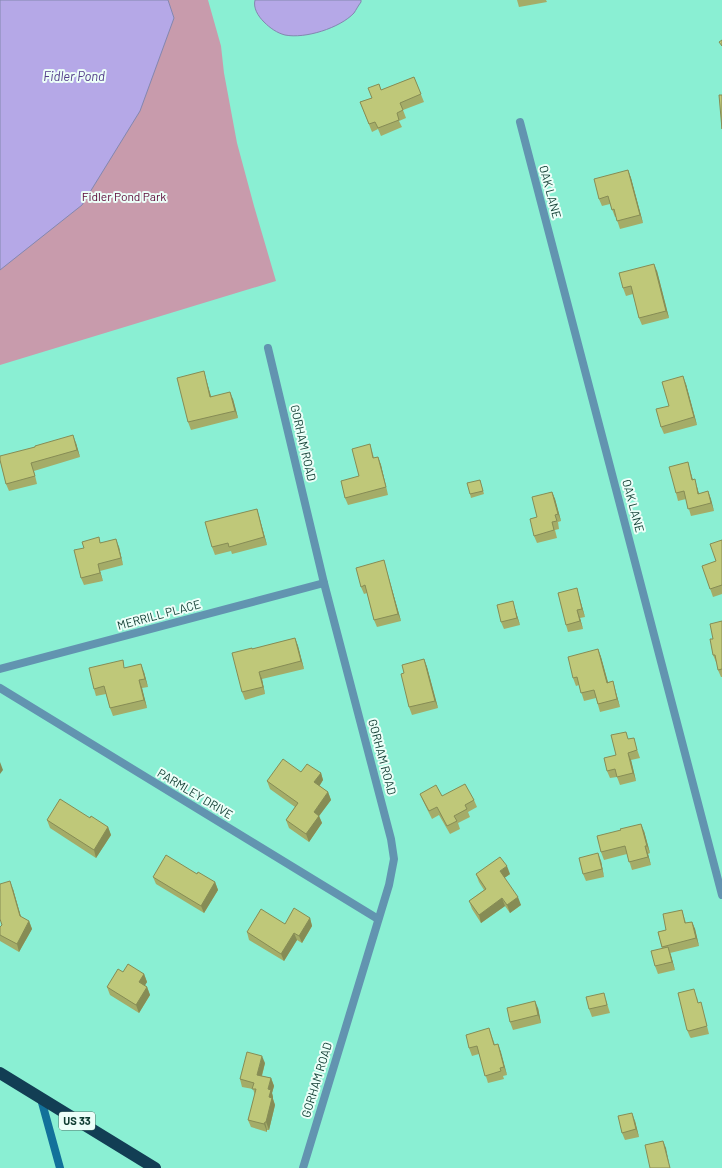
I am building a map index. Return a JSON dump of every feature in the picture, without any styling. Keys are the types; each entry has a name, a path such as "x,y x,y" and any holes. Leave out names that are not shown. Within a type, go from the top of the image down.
{"highway":[{"name":"US 33","path":"0,1073 155,1168"}],"street":[{"name":"OAK LANE","path":"520,122 722,895"},
{"name":"GORHAM ROAD","path":"268,348 324,583 393,849 394,859 392,872 302,1168"},
{"name":"MERRILL PLACE","path":"0,670 324,583"},
{"name":"PARMLEY DRIVE","path":"0,688 378,919"},
{"path":"41,1099 60,1168"}],"green space":[{"name":"Fidler Pond Park","path":"0,0 208,0 221,46 224,73 237,143 276,281 0,365"}],"water":[{"name":"Fidler Pond","path":"0,0 168,0 174,18 140,111 82,205 0,270"},
{"path":"255,0 361,0 361,2 354,13 331,28 312,34 293,36 279,33 266,24 256,12"}],"building":[{"path":"414,77 421,94 400,103 403,110 397,113 399,120 378,128 375,122 369,124 360,102 372,98 368,88 379,84 381,90"},
{"path":"719,95 722,95 722,129"},
{"path":"628,170 640,215 617,221 614,209 612,210 608,196 599,199 594,179"},
{"path":"654,264 666,311 639,318 631,286 623,288 619,273"},
{"path":"204,371 210,397 230,392 235,411 188,422 177,378"},
{"path":"683,376 694,417 661,427 656,409 669,406 662,382"},
{"path":"73,435 77,450 31,463 35,476 6,484 0,456"},
{"path":"370,444 373,458 378,457 386,487 345,498 341,481 359,476 352,449"},
{"path":"688,462 692,480 695,479 698,494 708,491 711,503 688,509 684,491 676,493 669,467"},
{"path":"480,480 483,491 470,494 467,483"},
{"path":"552,492 558,514 555,515 557,521 552,522 554,530 534,536 530,519 537,517 532,497"},
{"path":"257,509 264,537 229,547 228,543 212,547 205,522"},
{"path":"99,537 100,543 116,539 121,558 98,564 100,573 81,578 74,550 84,548 82,542"},
{"path":"722,540 722,585 710,589 702,566 716,561 710,544"},
{"path":"384,560 398,614 374,620 365,585 361,587 356,568"},
{"path":"577,588 582,609 577,610 580,621 566,625 558,593"},
{"path":"513,601 517,618 501,622 497,605"},
{"path":"722,621 722,669 718,670 710,639 713,639 710,624"},
{"path":"295,638 301,661 259,672 263,687 242,692 232,653"},
{"path":"598,649 607,683 613,681 617,699 598,704 594,690 581,693 577,677 573,678 568,657"},
{"path":"424,659 435,701 409,707 401,674 404,673 402,665"},
{"path":"123,660 124,668 141,664 145,679 139,680 144,700 110,708 104,686 94,689 89,668"},
{"path":"626,732 628,739 634,738 637,750 628,753 633,773 617,777 615,769 607,771 604,758 616,755 611,735"},
{"path":"283,759 301,772 307,764 321,773 314,782 328,792 314,812 319,816 306,834 286,820 298,803 267,781"},
{"path":"465,784 474,800 465,805 467,809 454,816 457,821 447,826 437,807 429,811 420,794 436,785 442,796"},
{"path":"60,799 90,818 91,816 108,827 94,850 47,820"},
{"path":"641,824 647,846 645,846 648,857 629,862 625,846 601,852 597,836"},
{"path":"598,853 602,869 583,874 579,858"},
{"path":"166,855 197,874 198,872 215,882 201,906 153,877"},
{"path":"500,857 507,866 500,871 518,897 507,905 502,898 479,915 469,901 486,889 476,874"},
{"path":"10,881 20,916 29,921 17,944 0,935 0,927 2,925 0,919 0,884"},
{"path":"294,908 310,918 299,936 294,933 281,954 247,932 261,909 285,924"},
{"path":"682,910 685,923 692,922 696,938 662,947 658,932 666,930 663,914"},
{"path":"668,947 672,962 655,966 651,951"},
{"path":"128,964 144,974 139,982 147,987 136,1005 107,987 118,969 123,972"},
{"path":"694,989 698,1003 701,1002 707,1026 689,1031 687,1030 678,993"},
{"path":"604,993 607,1005 589,1009 586,997"},
{"path":"535,1001 538,1015 510,1022 507,1008"},
{"path":"489,1028 494,1045 498,1044 504,1067 500,1068 501,1071 485,1076 477,1046 469,1048 466,1035"},
{"path":"247,1052 262,1056 257,1075 271,1078 268,1089 271,1090 269,1097 272,1098 266,1122 264,1124 248,1120 256,1089 252,1089 254,1083 240,1079"},
{"path":"632,1113 636,1129 622,1133 618,1116"},
{"path":"663,1141 670,1168 650,1168 645,1145"}]}
